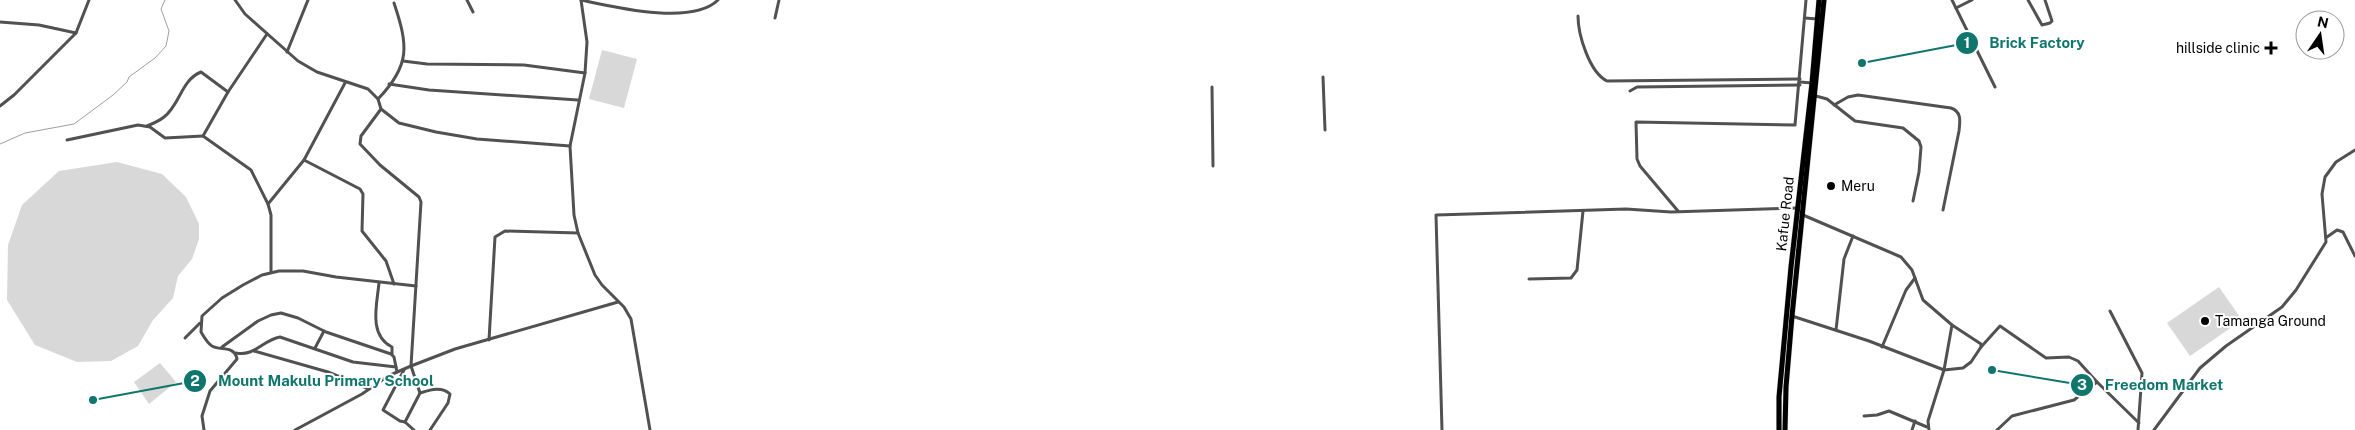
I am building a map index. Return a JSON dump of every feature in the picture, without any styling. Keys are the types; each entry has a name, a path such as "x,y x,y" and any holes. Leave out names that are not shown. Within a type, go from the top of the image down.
{"highway":[{"name":"Kafue Road","path":"1779,430 1779,396 1819,0"},
{"name":"Kafue Road","path":"1785,430 1786,387 1792,316 1816,96 1824,0"}],"street":[{"path":"0,106 14,95 76,33 89,0"},
{"path":"235,0 245,14 287,52 316,72 345,83 365,87 378,99 380,110 399,123 477,139 570,146"},
{"path":"287,52 308,0"},
{"path":"467,0 472,12"},
{"path":"650,430 631,319 595,275 578,233 572,192 570,146 585,73 587,42 581,0 640,10 684,12 707,8 718,0"},
{"path":"775,18 779,0"},
{"path":"1679,211 1640,166 1637,159 1636,122 1795,124 1806,0"},
{"path":"1952,0 1995,87"},
{"path":"1956,8 1972,0"},
{"path":"2028,0 2042,25 2052,21 2045,0"},
{"path":"378,99 403,61 404,34 394,3"},
{"path":"1578,16 1580,38 1594,66 1601,77 1607,81 1812,83"},
{"path":"1805,18 1818,19"},
{"path":"0,22 39,26 76,33"},
{"path":"203,136 228,92 267,34"},
{"path":"403,61 426,64 524,65 585,73"},
{"path":"146,127 165,117 185,85 194,75 201,72 228,92"},
{"path":"1322,77 1325,130"},
{"path":"1630,91 1637,86 1800,82"},
{"path":"268,204 304,160 345,83"},
{"path":"389,84 429,90 578,100"},
{"path":"1212,87 1213,166"},
{"path":"1834,105 1852,95 1858,95 1951,108 1957,111 1960,119 1959,131 1943,210"},
{"path":"1816,96 1827,99 1855,121 1904,128 1919,142 1921,147 1920,164 1913,201"},
{"path":"380,110 361,136 360,144 421,200 411,366 420,393 405,422"},
{"path":"67,140 138,125 146,127 165,138 203,136 252,170 268,204 270,215 271,272"},
{"path":"2326,238 2322,194 2325,176 2336,162 2355,150"},
{"path":"304,160 360,189 363,194 362,231 386,261 394,284"},
{"path":"1442,430 1435,216 1442,213 1797,208"},
{"path":"1529,279 1571,278 1574,276 1577,270 1582,211"},
{"path":"1803,215 1900,257 1909,265 1916,277 1918,292 1923,300 1952,325 1981,344 1981,347"},
{"path":"2154,430 2200,368 2226,346 2282,307 2296,290 2326,238 2337,230 2343,232 2355,256"},
{"path":"489,340 495,237 505,231 578,233"},
{"path":"1836,330 1844,259 1853,236"},
{"path":"396,367 353,362 280,337 270,340 254,351 242,354 235,353 224,347 212,346 201,332 200,323 202,316 222,298 253,279 271,272 303,271 416,286"},
{"path":"1882,347 1906,290 1916,277"},
{"path":"379,282 377,332 384,343 392,347 397,372"},
{"path":"295,430 397,372 454,349 619,302"},
{"path":"2110,310 2142,374 2138,430"},
{"path":"224,347 246,328 266,316 276,314 290,315 324,331 392,354"},
{"path":"1792,316 1836,330 1944,370 1963,368 1971,362 1981,347 2000,326 2046,358 2069,357 2078,361 2139,423"},
{"path":"185,338 200,323"},
{"path":"1864,416 1877,415 1886,410 1928,428 1944,370 1952,325"},
{"path":"315,348 324,331"},
{"path":"254,351 328,372 370,389"},
{"path":"235,353 237,359"},
{"path":"204,430 202,416 210,391 242,354"},
{"path":"404,369 383,410 400,422 405,422 414,430"},
{"path":"1997,430 2012,416 2074,400 2097,382"},
{"path":"420,393 437,389 450,394 448,403 430,430"},
{"path":"1912,430 1915,421"}],"shaded area":[{"path":"602,50 637,59 624,108 589,99"},
{"path":"117,162 162,174 186,197 199,224 199,239 192,259 178,276 173,298 153,320 138,346 111,361 77,362 35,345 7,300 8,245 22,205 59,171"},
{"name":"Tamanga Ground","path":"2219,287 2242,320 2190,356 2167,323"},
{"path":"160,363 176,382 149,404 134,382"}],"waterway":[{"path":"0,144 25,133 74,124 113,95 127,82 129,77 155,58 166,46 169,31 161,9 165,0"}],"place":[{"name":"hillside clinic","path":"2271,48"},
{"name":"Brick Factory","path":"1862,63"},
{"name":"Meru","path":"1831,186"},
{"name":"Tamanga Ground","path":"2205,321"},
{"name":"Freedom Market","path":"1992,370"},
{"name":"Mount Makulu Primary School","path":"93,400"}]}
